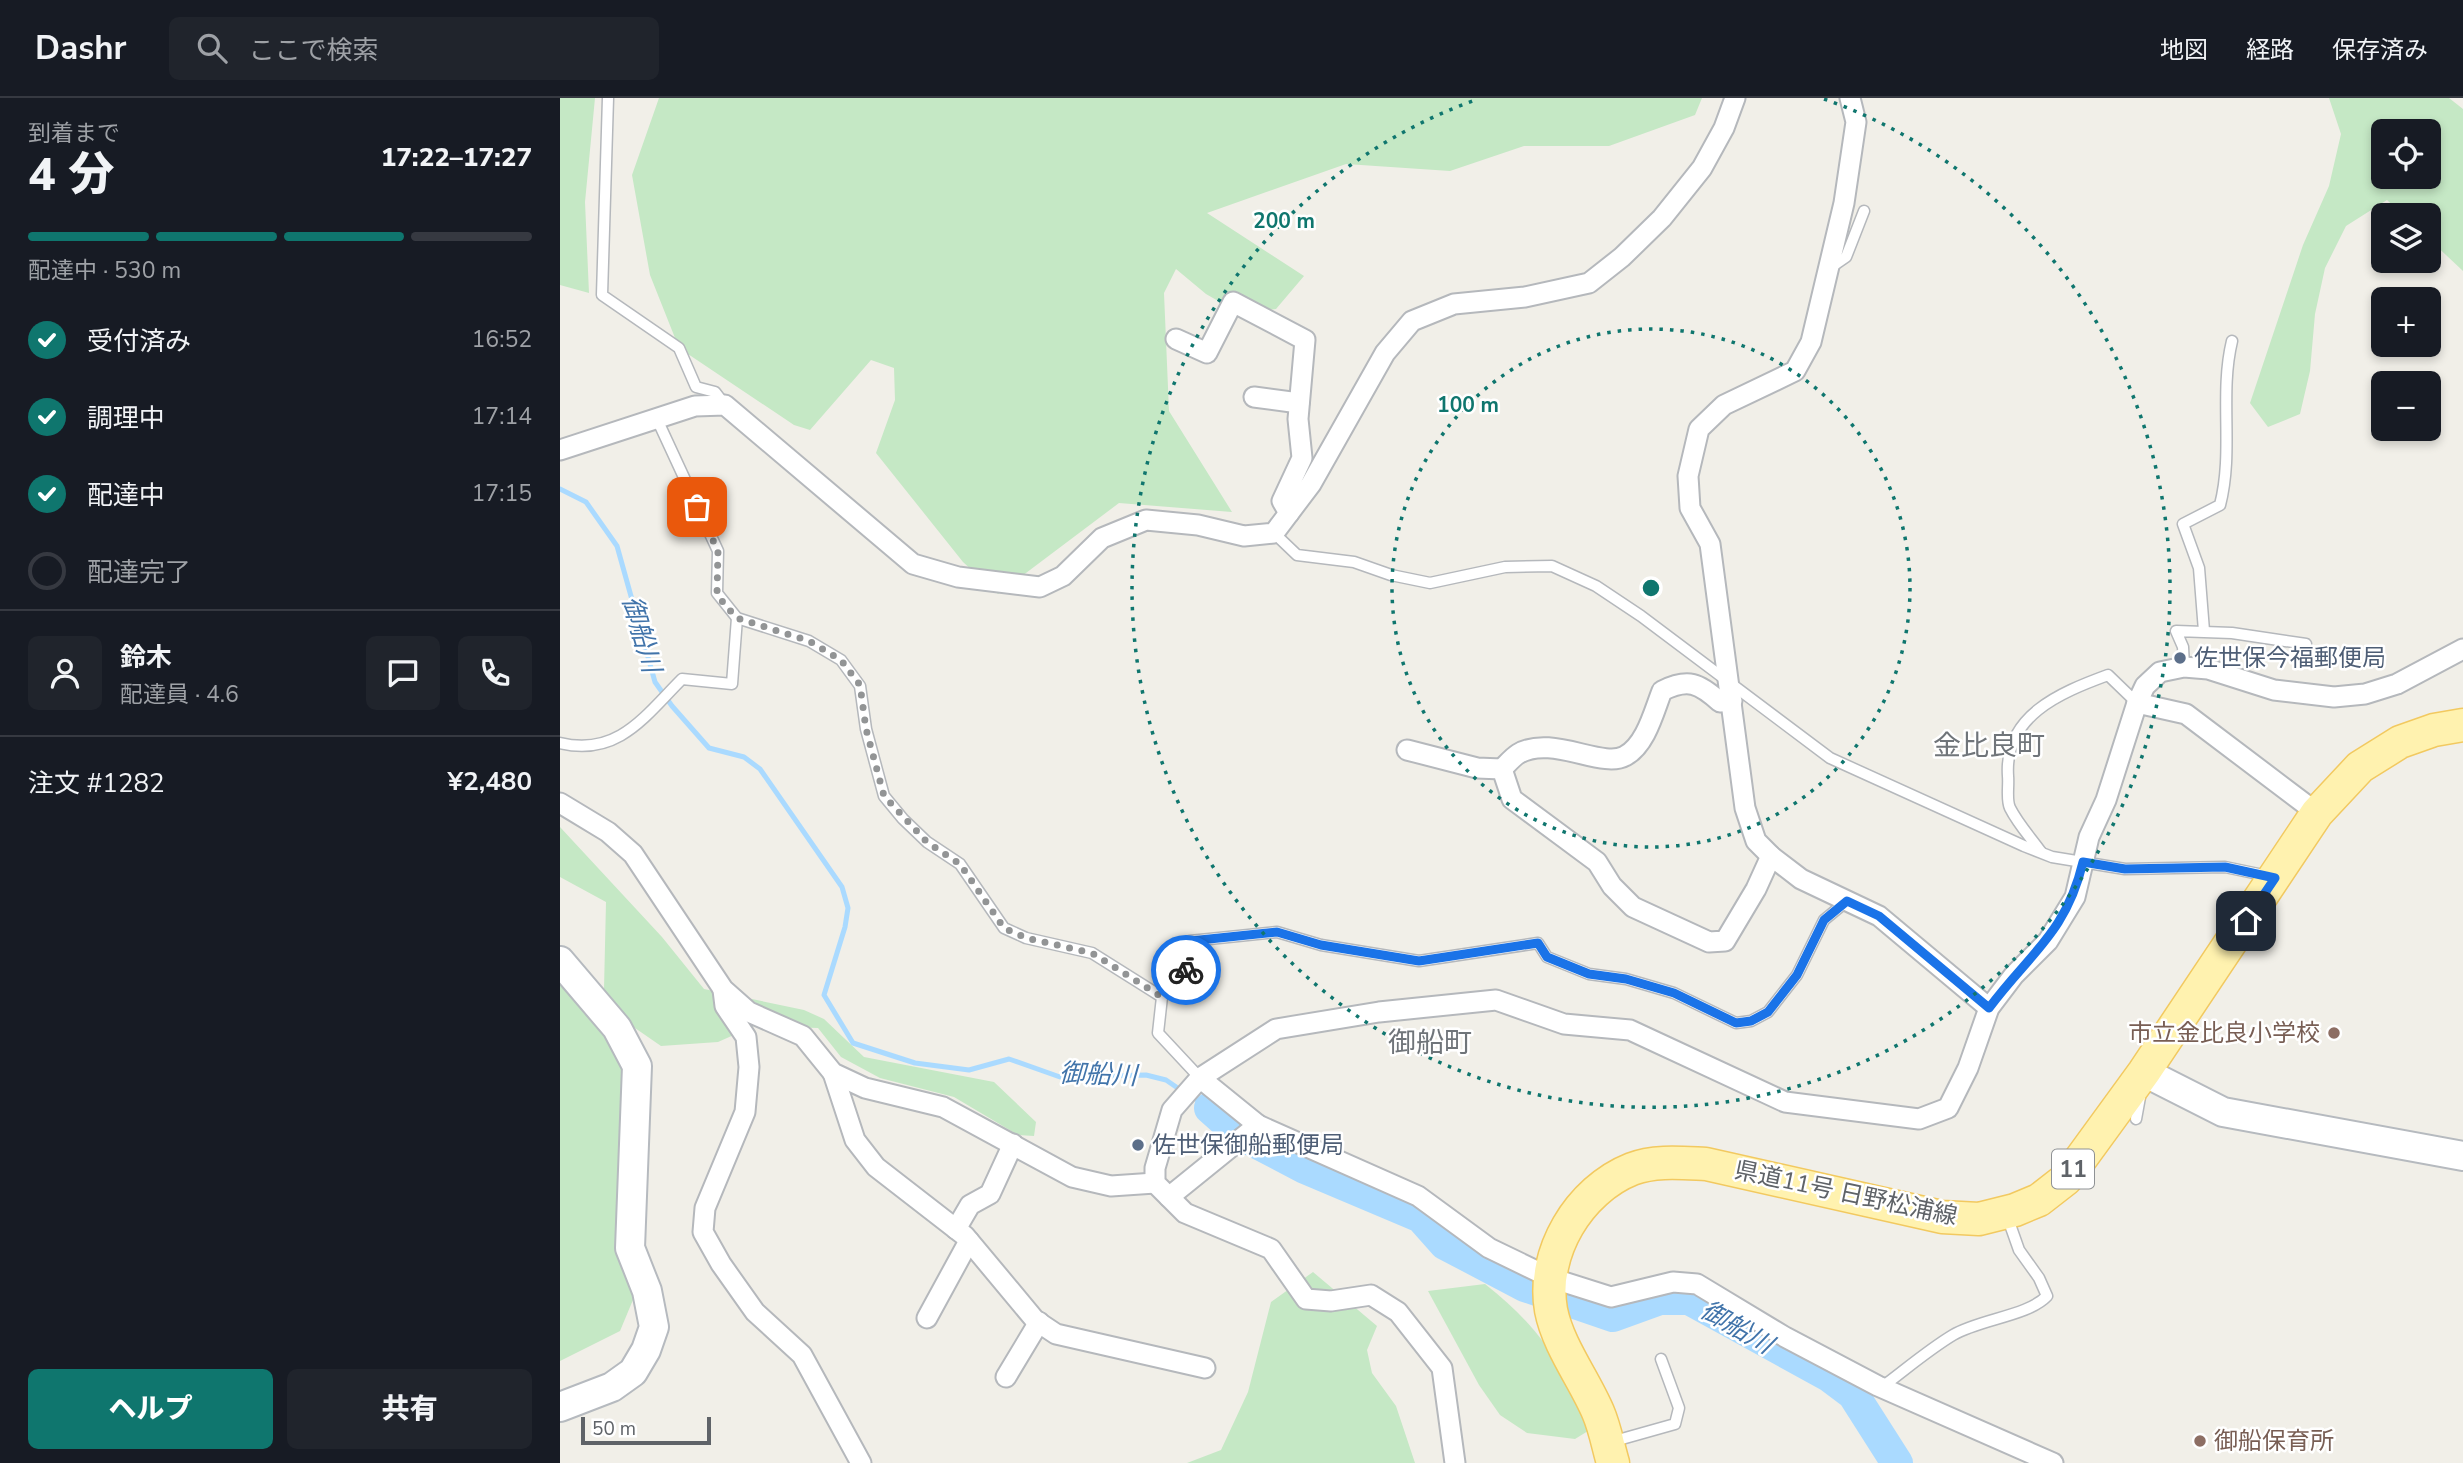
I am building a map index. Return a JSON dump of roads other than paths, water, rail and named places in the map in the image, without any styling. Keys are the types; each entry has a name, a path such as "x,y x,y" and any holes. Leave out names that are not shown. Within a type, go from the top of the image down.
{"main road":[{"name":"県道11号 日野松浦線","path":"1551,1289 1554,1257 1574,1214 1601,1186 1634,1168 1670,1163 1706,1164 1941,1217 1979,1219 2039,1200 2066,1179 2144,1072 2318,813 2360,767 2390,748 2434,730 2463,725"},
{"path":"1551,1289 1555,1325 1599,1414 1610,1453"}],"street":[{"path":"560,450 695,406 724,405 912,564 958,577 1040,587 1063,576 1102,538 1146,520 1198,525 1244,536 1273,533 1311,484 1385,353 1412,321 1454,304 1525,297 1589,282 1622,257 1662,218 1702,168 1724,128 1735,98"},
{"path":"1850,98 1856,122 1830,268 1811,342 1795,371 1724,405 1699,429 1688,476 1690,508 1710,544 1745,808 1756,841 1801,879 1879,916 1989,1008"},
{"path":"1176,339 1207,353 1233,302 1306,340 1299,403 1302,458 1282,501 1289,513"},
{"path":"1254,397 1299,403"},
{"path":"1455,1463 1442,1368 1398,1312 1371,1295 1331,1301 1306,1299 1271,1249 1185,1213 1162,1190 1155,1168 1172,1110 1200,1078 1276,1029 1378,1012 1496,1000 1564,1024 1630,1030 1785,1102 1919,1119 1948,1108 1968,1068 1989,1008 2014,975 2048,941 2075,897 2089,837 2106,800 2137,703 2145,686 2160,672 2184,667 2208,669 2274,690 2334,697 2365,694 2397,684 2463,649"},
{"path":"1407,750 1478,768 1502,769 1519,753 1542,749 1571,749 1607,759 1626,756 1643,738 1662,691 1681,682 1701,685 1720,702 1732,701"},
{"path":"2137,703 2186,714 2318,813"},
{"path":"1502,769 1512,799 1597,862 1612,886 1633,907 1709,943 1725,941 1756,889 1771,856"},
{"path":"560,803 608,832 633,854 723,989 750,1012 803,1036 833,1073 855,1140 876,1167 963,1235 1039,1322 1055,1334 1205,1368"},
{"path":"560,961 617,1028 637,1066 630,1248 647,1291 654,1326 646,1350 633,1372 612,1387 560,1407"},
{"path":"723,989 725,1006 746,1037 749,1067 745,1112 705,1208 703,1232 721,1264 755,1312 802,1355 861,1463"},
{"path":"2144,1072 2223,1112 2463,1156"},
{"path":"833,1073 865,1088 943,1107 1072,1177 1111,1186 1162,1190 1258,1125"},
{"path":"1200,1078 1258,1125 1418,1196 1551,1289 1611,1297 1673,1282 1697,1284 1786,1337 1882,1388 2053,1463"},
{"path":"927,1318 963,1235 970,1205 990,1194 1013,1144"},
{"path":"1006,1377 1039,1322"}],"lane":[{"path":"608,98 602,295 678,348 696,387 715,392 724,405"},
{"path":"1830,268 1846,257 1864,211"},
{"path":"2204,631 2199,568 2183,524 2220,505 2225,487 2229,424 2225,368 2232,341"},
{"path":"656,417 718,551 717,593 737,618 809,641 841,660 860,685 866,729 884,796 927,842 960,864 1004,928 1026,938 1092,953 1162,997"},
{"path":"1273,533 1297,555 1354,562 1391,575 1430,583 1505,567 1552,566 1595,586 1729,681 1805,743 1830,758 2042,853 2125,869 2225,867 2275,878"},
{"path":"560,743 584,749 630,732 682,679 732,684 737,618"},
{"path":"2184,667 2183,647 2176,631 2204,631 2306,644"},
{"path":"2042,853 2008,806 2007,763 2013,739 2024,721 2034,710 2084,684 2108,675 2137,703"},
{"path":"1200,1078 1158,1033 1162,997 1186,973 1190,941 1269,931 1321,945 1419,961 1538,943 1547,957 1589,974 1626,979 1674,993 1736,1023 1768,1012 1797,975 1824,920 1847,901"},
{"path":"2136,1119 2144,1072"},
{"path":"1882,1388 1953,1335 1987,1319 2027,1309 2048,1296 2019,1250 2005,1212"},
{"path":"1610,1453 1675,1424 1679,1408 1661,1359"}],"waterway":[{"name":"御船川","path":"560,489 586,502 617,546 655,682 672,706 709,748 744,757 760,769 842,887 848,908 845,927 824,995 853,1043 915,1063 969,1070 1009,1059 1060,1077 1146,1075 1166,1080 1182,1091"},
{"name":"御船川","path":"1191,1096 1210,1108"},
{"name":"御船川","path":"1210,1108 1238,1133 1305,1168 1421,1217 1445,1244 1525,1286 1613,1316 1660,1299 1689,1299 1829,1376 1853,1394 1897,1463"}],"place":[{"name":"佐世保今福郵便局","path":"2180,658"},
{"name":"市立金比良小学校","path":"2334,1033"},
{"name":"佐世保御船郵便局","path":"1138,1145"},
{"name":"御船保育所","path":"2200,1441"}],"district":[{"name":"金比良町","path":"1989,745"},
{"name":"御船町","path":"1430,1042"}]}
